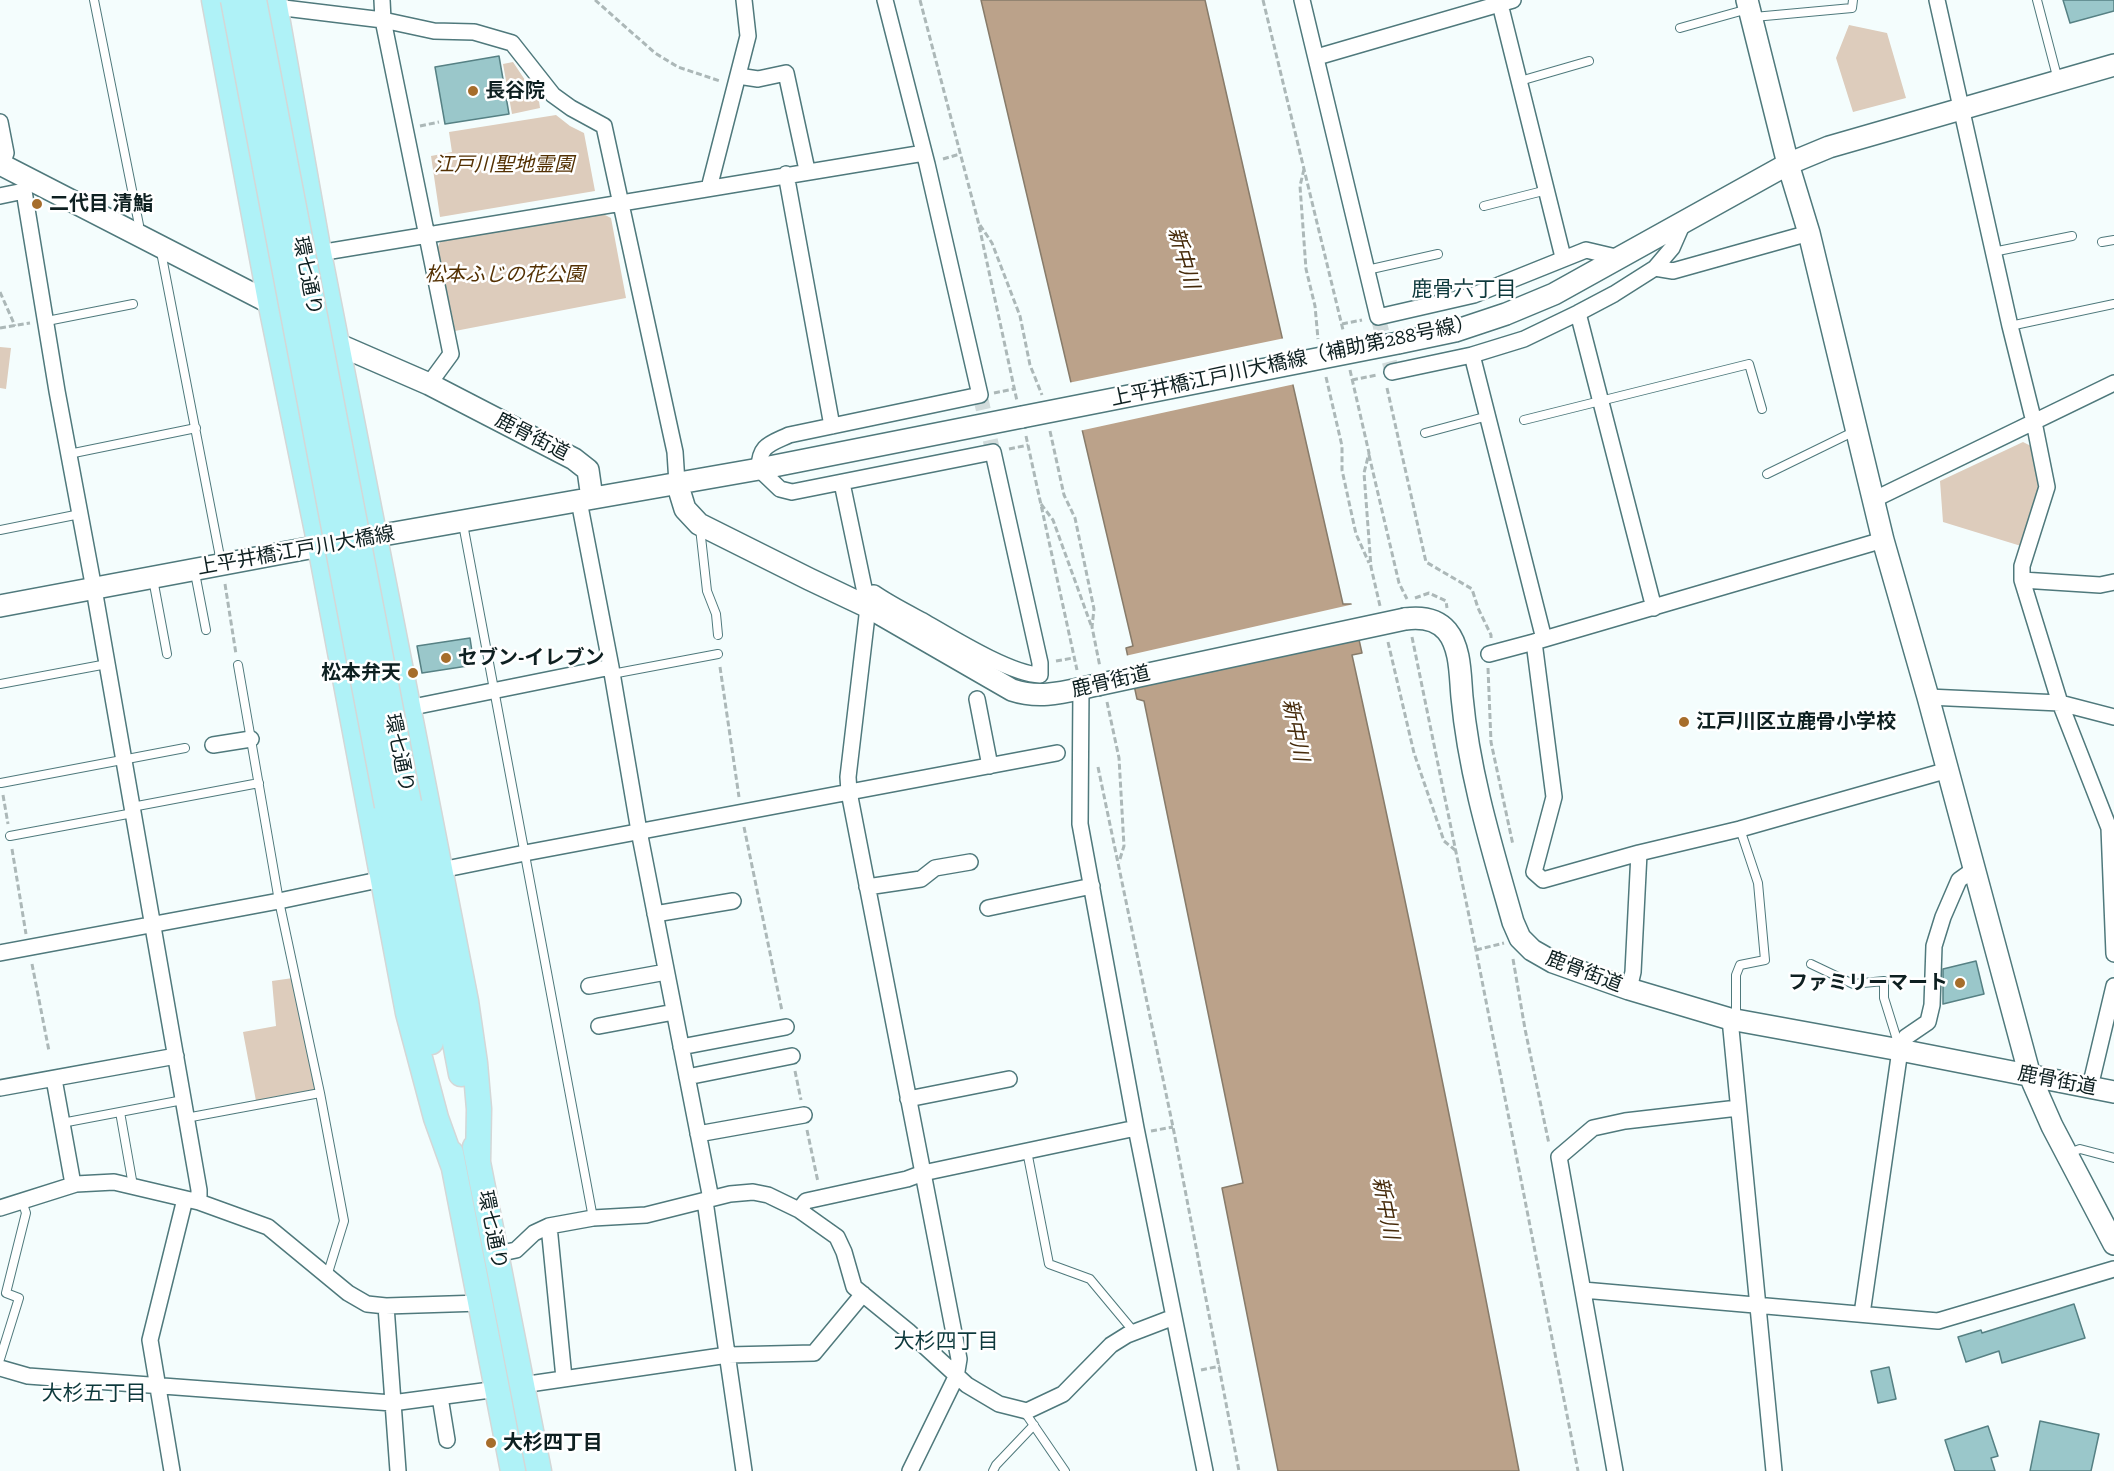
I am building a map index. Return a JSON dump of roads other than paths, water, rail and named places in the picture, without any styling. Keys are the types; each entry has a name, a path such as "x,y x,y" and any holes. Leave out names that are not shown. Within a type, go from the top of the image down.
{"main road":[{"path":"214,0 408,1013 430,1097 454,1168"},
{"name":"環七通り","path":"233,0 398,804 497,1254 510,1387 513,1471"},
{"path":"267,3 441,870 475,1063 479,1109 478,1161"},
{"name":"環七通り","path":"267,3 398,804 454,1168 481,1303 539,1471"}],"street":[{"path":"238,0 383,20 434,31 474,32 512,43 554,95 571,108 604,126 675,452 677,483 586,500 639,831 698,1134 744,1471"},
{"path":"382,0 383,20 451,354 429,384"},
{"path":"709,188 748,36 744,0"},
{"path":"866,600 874,593 949,636 1012,668 1029,675 1040,675 1040,663 993,452 792,492 780,489 759,469 759,457 765,447 789,435 980,395 924,153 885,0"},
{"path":"1302,0 1378,317 1474,295 1563,257 1586,250 1620,258"},
{"path":"1937,0 2047,487 2022,566 2022,580 2060,703 2109,828 2114,954"},
{"path":"1317,57 1504,1 1520,81 1563,257"},
{"path":"1749,8 1788,164 1809,233 1883,540 1928,697 2030,1076 2114,1244"},
{"name":"上平井橋江戸川大橋線（補助第288号線）","path":"677,483 759,469 1455,332 1554,294 1788,164 1829,147 2114,64"},
{"path":"737,81 786,74 807,170"},
{"path":"0,122 6,153 1,165"},
{"path":"319,253 807,170 924,153"},
{"name":"鹿骨街道","path":"1,165 26,185 136,234 270,301 337,344 429,384 584,465 588,470 586,500"},
{"path":"786,174 832,426"},
{"path":"0,196 26,185 57,391 199,1190 192,1200 150,1340 172,1471"},
{"path":"1388,373 1472,355 1524,339 1578,313 1655,268 1672,248 1683,223"},
{"path":"1655,268 1673,271 1809,233"},
{"path":"1578,313 1654,608"},
{"path":"1472,355 1539,641 1554,797 1534,872 1543,880 1639,853 1740,829 1948,770"},
{"path":"1873,500 2114,382"},
{"name":"鹿骨街道","path":"677,483 685,509 699,524 809,579 866,600 1012,690 1034,696 1053,695 1408,617 1419,617 1439,624 1447,631 1455,646 1473,771 1509,906 1513,940 1553,962 1629,989 1733,1020 2114,1092"},
{"path":"842,483 866,600 849,792 959,1359 957,1377 910,1471"},
{"name":"上平井橋江戸川大橋線","path":"0,606 320,546 586,500"},
{"path":"1489,654 1883,540"},
{"path":"2022,580 2100,585 2114,582"},
{"path":"408,708 612,670"},
{"path":"1096,684 1080,824 1137,1131 1205,1471"},
{"path":"1928,697 2060,703 2114,717"},
{"path":"977,699 990,766"},
{"path":"213,745 251,739"},
{"path":"441,870 1058,753"},
{"path":"1629,989 1634,972 1639,853"},
{"path":"867,887 921,879 935,868 970,862"},
{"path":"1862,1314 1900,1050 1906,1038 1928,1022 1932,1005 1934,946 1943,917 1959,880 1973,870"},
{"path":"0,953 279,901 383,879"},
{"path":"988,908 1092,886"},
{"path":"655,914 732,901"},
{"path":"589,986 666,972"},
{"path":"2090,1087 2114,986"},
{"path":"599,1026 674,1012"},
{"path":"1733,1020 1738,1108 1774,1471"},
{"path":"681,1047 786,1027"},
{"path":"0,1088 176,1056"},
{"path":"687,1077 792,1056"},
{"path":"54,1079 73,1184"},
{"path":"908,1099 1009,1079"},
{"path":"1615,1471 1559,1156 1593,1128 1625,1121 1738,1108"},
{"path":"698,1134 804,1114"},
{"path":"799,1210 806,1201 821,1196 908,1179 923,1173 1027,1151 1137,1131"},
{"path":"0,1208 73,1184 114,1182 192,1200 268,1227 348,1293 367,1304 386,1306 481,1303"},
{"path":"497,1254 516,1250 534,1233 549,1226 593,1218 646,1215 730,1194 753,1192 768,1195 799,1210 837,1237 854,1287 908,1331 957,1377 999,1404 1027,1411 1063,1394 1111,1345 1132,1333 1174,1317"},
{"path":"549,1226 564,1378"},
{"path":"1583,1290 1938,1321 2114,1269"},
{"path":"0,1368 28,1376 392,1403 728,1355 814,1353 863,1294"},
{"path":"386,1306 398,1471"},
{"path":"440,1397 447,1440"}],"lane":[{"path":"94,0 139,225 136,234"},
{"path":"1680,28 1749,8 1852,8 1853,0"},
{"path":"2037,0 2058,80"},
{"path":"1520,81 1589,61"},
{"path":"1484,206 1547,190"},
{"path":"1993,252 2072,236"},
{"path":"2102,242 2114,240"},
{"path":"166,250 162,257 222,564"},
{"path":"1366,270 1438,254"},
{"path":"46,321 133,304"},
{"path":"2010,326 2114,304"},
{"path":"1524,420 1749,364 1762,409"},
{"path":"1425,433 1488,416"},
{"path":"69,454 196,428"},
{"path":"1767,474 1856,431"},
{"path":"0,530 80,514"},
{"path":"463,521 593,1218"},
{"path":"699,524 707,591 716,614 717,635"},
{"path":"194,569 206,630"},
{"path":"152,577 167,654"},
{"path":"612,670 718,654"},
{"path":"0,684 107,664"},
{"path":"238,665 279,901 320,1093 344,1221 327,1276"},
{"path":"1,783 185,748"},
{"path":"10,836 259,783"},
{"path":"1733,1020 1736,975 1740,966 1765,960 1758,883 1740,829"},
{"path":"1811,964 1853,984 1884,981 1884,998 1900,1050"},
{"path":"186,1118 320,1093"},
{"path":"62,1123 183,1100"},
{"path":"120,1112 132,1180 131,1187"},
{"path":"2067,1154 2080,1149 2114,1158"},
{"path":"1027,1151 1049,1264 1090,1279 1130,1327 1132,1333"},
{"path":"0,1359 19,1298 6,1293 26,1213 22,1201"},
{"path":"1023,1410 1065,1471"},
{"path":"993,1471 1034,1425"}],"water":[{"name":"新中川","path":"981,0 1205,0 1343,604 1351,604 1362,653 1352,655 1439,1062 1519,1471 1278,1471 1222,1188 1243,1183 1144,701 1137,699 1126,648 1133,646"}],"tunnel":[{"path":"1378,317 1392,372"},
{"path":"980,395 993,452"}],"place":[{"name":"長谷院","path":"473,91"},
{"name":"二代目 清鮨","path":"37,204"},
{"name":"セブン-イレブン","path":"446,658"},
{"name":"松本弁天","path":"413,673"},
{"name":"江戸川区立鹿骨小学校","path":"1684,722"},
{"name":"ファミリーマート","path":"1960,983"},
{"name":"大杉四丁目","path":"491,1443"}],"district":[{"name":"鹿骨六丁目","path":"1464,290"},
{"name":"大杉四丁目","path":"946,1342"},
{"name":"大杉五丁目","path":"94,1394"}],"park label":[{"name":"江戸川聖地霊園","path":"504,165"},
{"name":"松本ふじの花公園","path":"505,275"}]}
